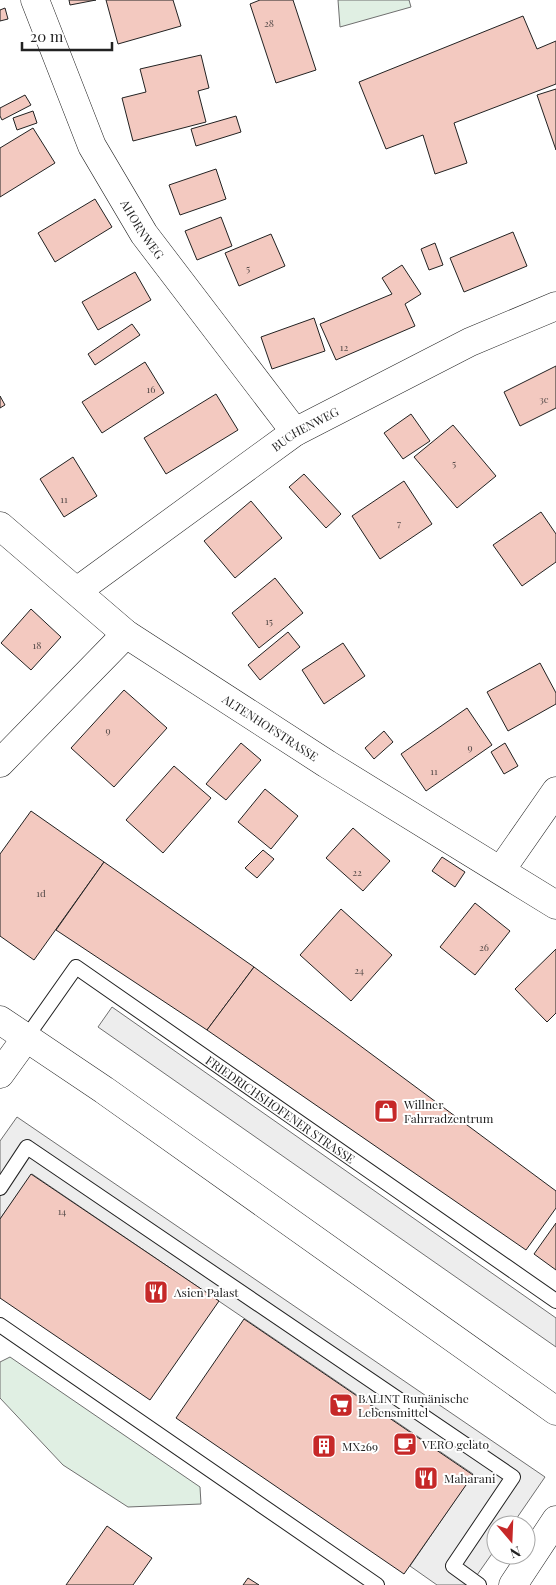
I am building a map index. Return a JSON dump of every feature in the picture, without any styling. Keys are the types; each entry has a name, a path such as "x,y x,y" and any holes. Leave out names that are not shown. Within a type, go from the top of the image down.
{"street":[{"name":"AHORNWEG","path":"35,0 92,146 144,234 295,432"},
{"name":"BUCHENWEG","path":"77,590 295,432 470,342 556,306"},
{"name":"ALTENHOFSTRASSE","path":"0,526 77,590 126,634 326,764 556,905"},
{"path":"0,763 126,634"},
{"path":"501,870 556,791"},
{"path":"0,1020 104,1090 556,1411"},
{"path":"0,1074 26,1038"},
{"path":"514,1585 556,1521"}],"lane":[{"name":"FRIEDRICHSHOFENER STRASSE","path":"26,1038 76,967 556,1301"},
{"path":"0,1188 27,1146 513,1477 453,1566 479,1585"},
{"path":"0,1325 377,1585"}],"green space":[{"path":"338,0 409,0 411,7 340,27"},
{"path":"10,1357 200,1487 201,1504 128,1507 63,1465 0,1398 0,1362"}],"shaded area":[{"path":"112,1007 556,1318 556,1347 98,1027"},
{"path":"17,1117 545,1477 519,1515 486,1515 486,1562 470,1585 437,1585 410,1566 473,1474 32,1174 0,1219 0,1141"}],"building":[{"path":"69,0 96,0 70,5"},
{"path":"106,0 173,0 181,26 118,44"},
{"path":"260,0 293,0 316,70 276,83 250,4"},
{"path":"5,8 8,19 0,21 0,10"},
{"path":"523,16 537,49 556,41 556,84 454,123 467,163 435,174 423,135 386,149 359,82"},
{"path":"201,55 209,88 198,91 206,122 133,141 122,98 146,92 140,69"},
{"path":"556,89 556,150 537,95"},
{"path":"25,95 31,105 2,120 0,108"},
{"path":"33,111 37,123 17,130 13,118"},
{"path":"236,116 241,132 196,146 191,129"},
{"path":"33,128 55,163 0,197 0,148"},
{"path":"216,169 226,199 180,215 169,185"},
{"path":"95,199 112,227 55,262 38,233"},
{"path":"221,217 232,246 197,260 185,231"},
{"path":"513,232 527,266 464,292 450,258"},
{"path":"271,234 285,266 239,286 225,253"},
{"path":"435,243 443,265 429,270 421,249"},
{"path":"402,265 421,294 405,304 415,326 336,360 320,324 392,294 382,278"},
{"path":"135,272 151,300 98,330 82,302"},
{"path":"314,318 325,351 272,369 261,337"},
{"path":"132,324 140,335 95,365 88,354"},
{"path":"145,362 164,393 102,433 82,402"},
{"path":"556,366 556,408 520,426 504,392"},
{"path":"216,394 238,430 166,474 144,438"},
{"path":"0,396 5,405 0,408"},
{"path":"411,414 430,441 403,459 384,433"},
{"path":"453,425 496,476 457,508 414,457"},
{"path":"73,457 97,496 64,517 40,479"},
{"path":"304,474 341,514 326,528 289,487"},
{"path":"404,481 432,524 380,559 352,516"},
{"path":"251,501 282,538 235,578 204,541"},
{"path":"541,512 556,534 556,562 522,586 493,545"},
{"path":"275,578 303,613 259,648 232,613"},
{"path":"31,609 61,637 31,670 1,643"},
{"path":"288,632 300,647 260,680 248,665"},
{"path":"343,643 365,676 324,704 302,670"},
{"path":"540,663 556,693 556,704 508,731 487,692"},
{"path":"124,690 167,728 114,787 71,748"},
{"path":"467,708 492,745 426,791 401,754"},
{"path":"384,731 393,742 374,759 365,748"},
{"path":"241,743 261,760 226,800 206,784"},
{"path":"505,743 518,766 504,774 491,752"},
{"path":"174,766 211,798 163,853 126,820"},
{"path":"265,789 298,816 271,849 238,822"},
{"path":"31,811 104,862 34,960 0,936 0,854"},
{"path":"353,828 390,861 363,891 326,858"},
{"path":"263,850 274,859 257,878 245,868"},
{"path":"442,857 465,872 455,887 432,871"},
{"path":"104,862 254,967 207,1030 56,930"},
{"path":"475,903 510,931 475,975 440,947"},
{"path":"341,909 392,955 351,1001 300,955"},
{"path":"556,949 556,1013 547,1022 515,989"},
{"name":"Willner Fahrradzentrum","path":"254,967 556,1191 556,1208 526,1250 207,1030"},
{"path":"31,1174 219,1301 150,1400 0,1298 0,1219"},
{"path":"556,1223 556,1270 534,1254"},
{"name":"MX269","path":"244,1319 473,1475 404,1574 176,1418"},
{"path":"107,1526 152,1558 133,1585 66,1585"},
{"path":"248,1578 259,1585 243,1585"}],"place":[{"name":"Willner Fahrradzentrum","path":"386,1111"},
{"name":"Asien Palast","path":"156,1292"},
{"name":"BALINT Rumänische Lebensmittel","path":"341,1405"},
{"name":"VERO gelato","path":"405,1444"},
{"name":"MX269","path":"324,1446"},
{"name":"Maharani","path":"426,1478"}]}
